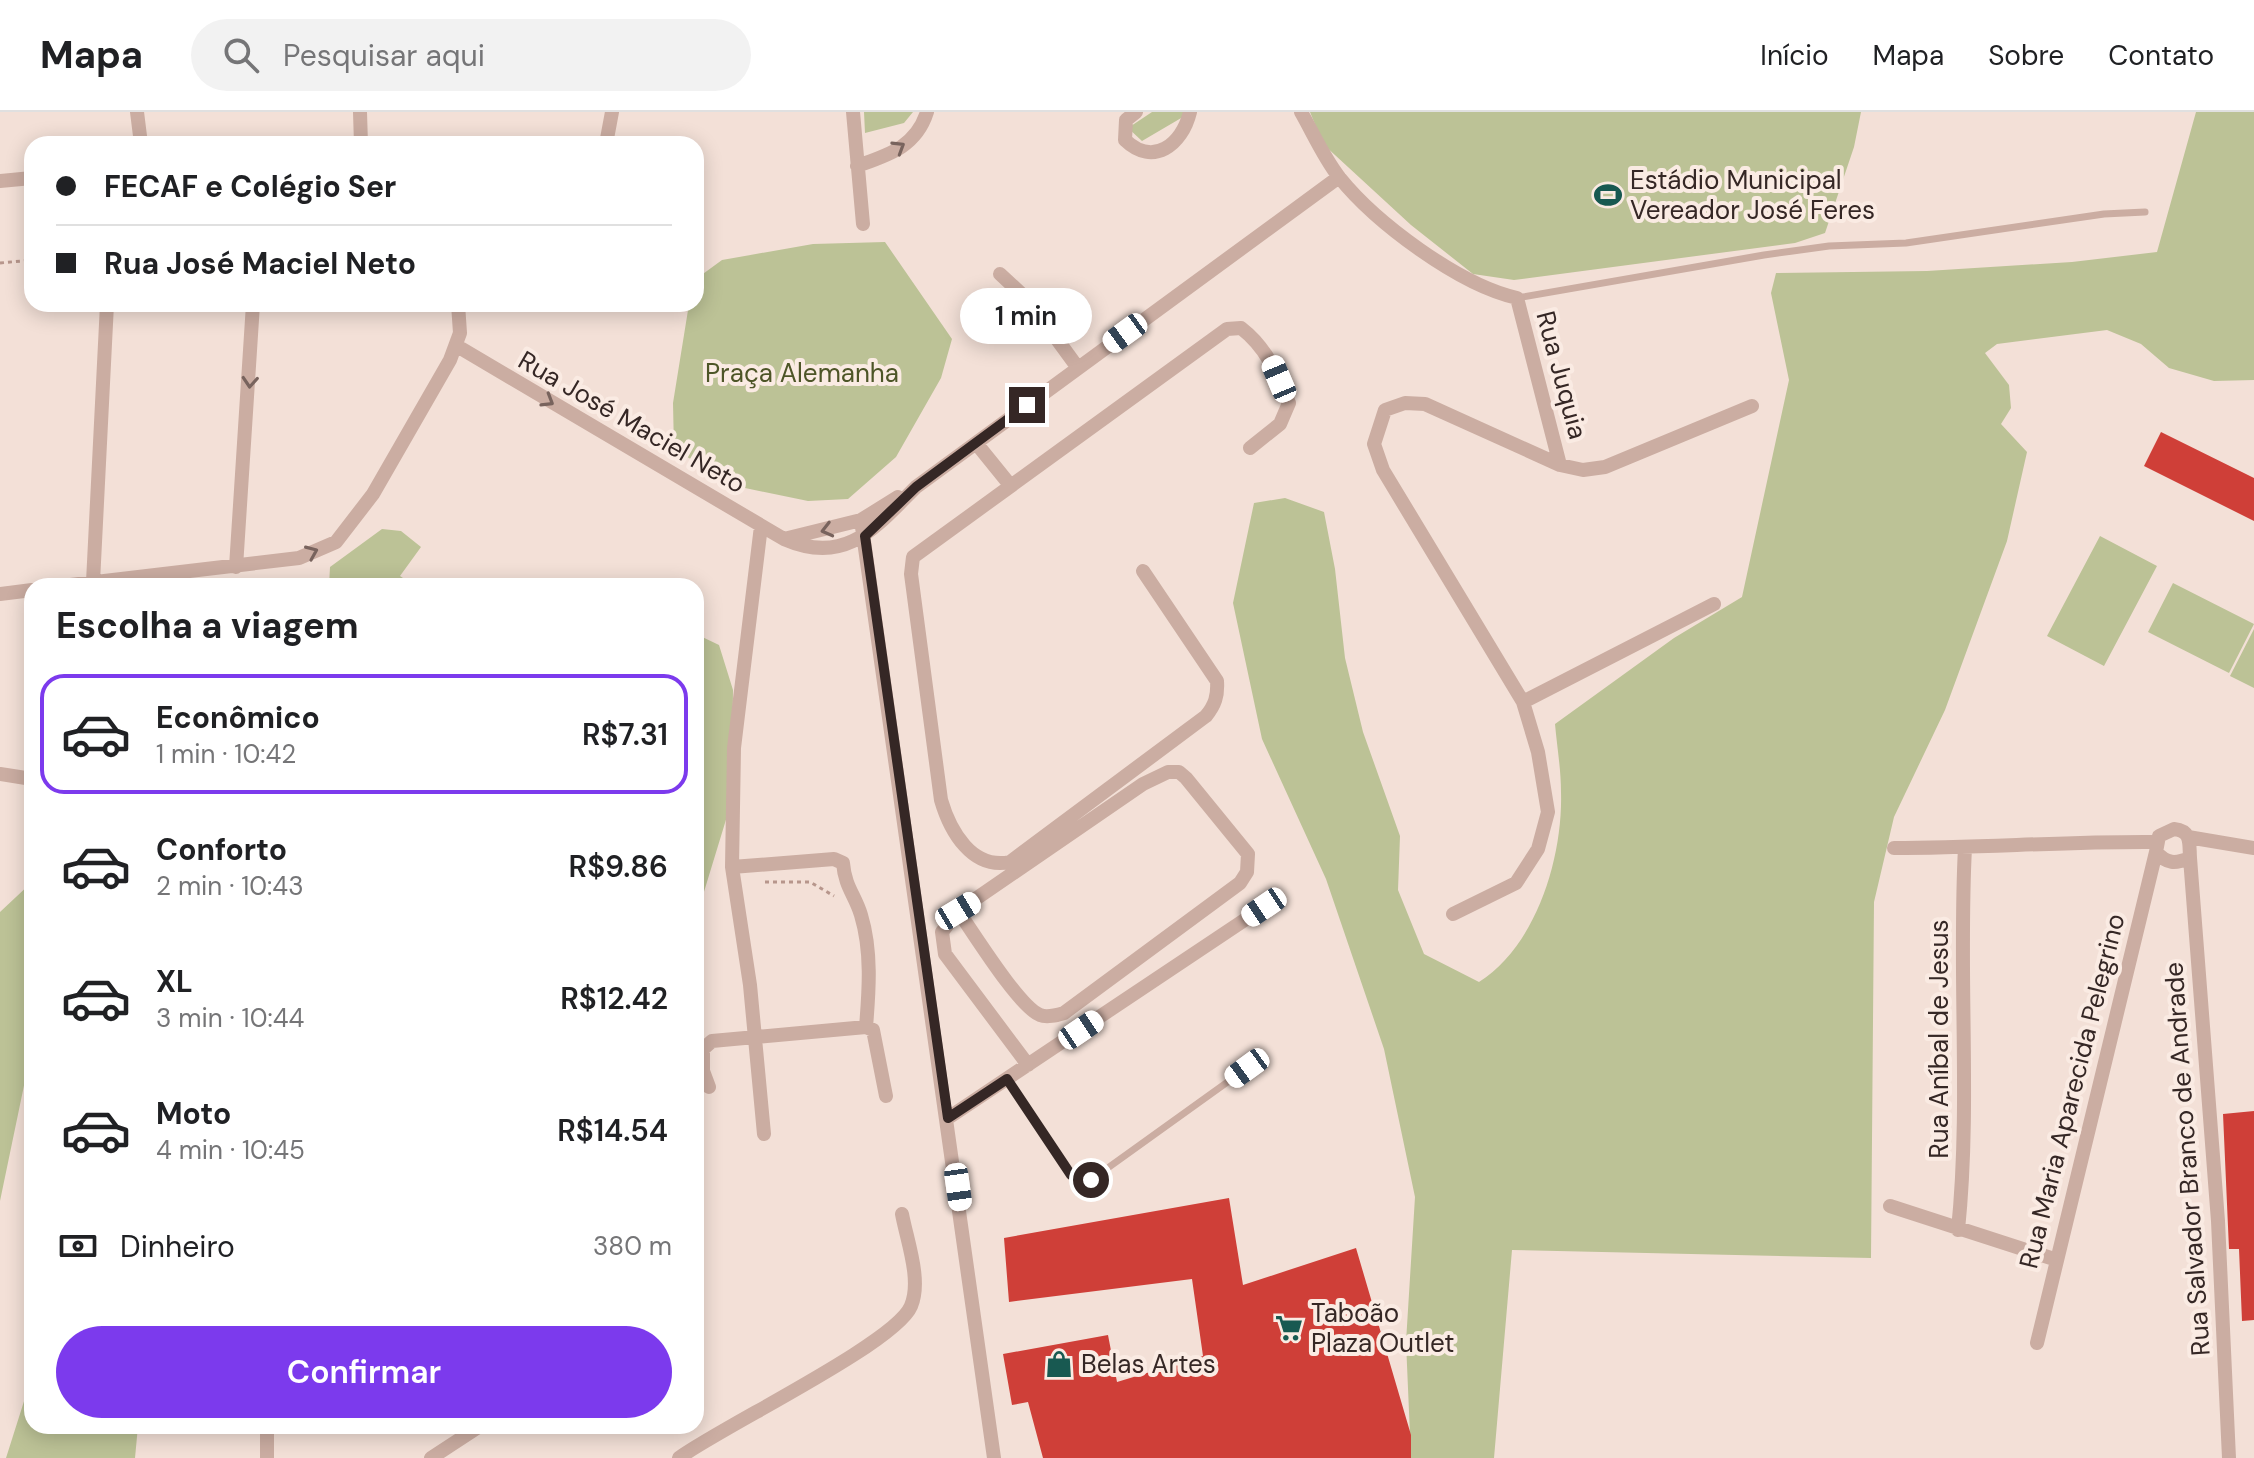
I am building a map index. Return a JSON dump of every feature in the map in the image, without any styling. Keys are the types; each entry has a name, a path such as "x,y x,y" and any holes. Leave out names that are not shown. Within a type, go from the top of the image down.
{"street":[{"path":"137,112 140,136"},
{"path":"360,112 361,136"},
{"path":"607,136 611,112"},
{"path":"853,112 863,224"},
{"path":"857,166 896,152 909,143 920,130 927,112"},
{"path":"1136,112 1126,120 1125,140 1137,151 1148,154 1173,143 1182,134 1190,112"},
{"path":"1301,112 1339,177 1394,228 1460,278 1517,298"},
{"name":"Rua José Maciel Neto","path":"784,539 861,520 916,487 1339,177"},
{"path":"0,181 24,179"},
{"path":"1000,274 1029,301 1078,368"},
{"name":"Rua Juquia","path":"1517,298 1560,465"},
{"path":"93,578 107,312"},
{"path":"236,567 252,312"},
{"path":"131,578 299,558 336,542 373,494 457,346 458,312"},
{"path":"1143,571 1217,681 1218,694 1213,707 1206,716 1010,862 997,865 979,856 950,829 941,800 910,565 920,549 1227,329 1241,328 1254,337 1270,358 1289,403 1280,424 1250,448"},
{"name":"Rua José Maciel Neto","path":"457,346 761,526 801,546 824,549 865,536 916,487"},
{"path":"1453,914 1516,883 1538,849 1548,812 1538,752 1523,702 1383,470 1374,444 1385,410 1405,403 1425,404 1560,465 1583,470 1605,467 1752,406"},
{"path":"976,443 1010,485"},
{"path":"861,520 994,1458"},
{"path":"761,526 734,748 732,867 764,1134"},
{"path":"0,594 24,591"},
{"path":"1523,702 1714,604"},
{"path":"958,911 1021,1000 1039,1015 1054,1016 1064,1013 1240,883 1247,872 1248,854 1186,778 1179,772 1168,772 1143,784 958,911 942,932 945,954 1028,1065"},
{"path":"0,774 24,778"},
{"path":"2156,847 2168,829 2179,829 2188,837 2254,848"},
{"path":"1894,848 1965,848 2068,841 2156,847 2171,863 2190,858 2188,837"},
{"name":"Rua Maria Aparecida Pelegrino","path":"2037,1343 2054,1259 2156,847"},
{"name":"Rua Aníbal de Jesus","path":"1958,1230 1965,1108 1961,931 1965,848"},
{"name":"Rua Salvador Branco de Andrade","path":"2190,858 2219,1236 2229,1458"},
{"path":"732,867 834,859 843,863 846,889 859,909 867,949 866,1027"},
{"path":"948,1118 1264,907"},
{"path":"704,1048 712,1041 866,1027 873,1030 878,1042 886,1096"},
{"path":"704,1074 709,1087"},
{"path":"1890,1206 2054,1259"},
{"path":"679,1458 868,1344 906,1315 914,1290 902,1214"},
{"path":"267,1434 267,1458"},
{"path":"431,1458 468,1434"}],"lane":[{"path":"1517,298 1829,246 1906,243 2104,214 2145,212"},
{"path":"1007,1079 1071,1175 1083,1182 1091,1180 1247,1068"}],"path":[{"path":"0,263 24,261"},
{"path":"757,882 810,882 837,898"}],"green space":[{"path":"864,112 913,112 904,123 865,133"},
{"path":"1152,112 1188,114 1142,141 1128,128"},
{"name":"Estádio Municipal Vereador José Feres","path":"1310,112 1861,112 1854,147 1825,233 1795,243 1514,280 1473,274 1411,225 1323,144"},
{"path":"2196,112 2254,112 2254,380 2214,381 2169,368 2141,344 2107,330 1997,344 1985,353 2009,385 2011,408 2001,424 2027,452 2007,541 1945,710 1894,817 1874,902 1871,1258 1512,1250 1494,1458 1411,1458 1406,1342 1415,1197 1384,1049 1326,879 1262,739 1233,603 1254,503 1285,498 1324,512 1335,569 1345,658 1363,732 1400,836 1398,890 1424,954 1479,982 1499,966 1516,946 1531,923 1551,872 1557,844 1561,792 1555,724 1674,638 1742,597 1789,380 1771,293 1776,273 1927,271 2072,262 2157,252"},
{"name":"Praça Alemanha","path":"885,242 952,339 941,378 896,457 848,499 808,501 745,488 674,450 673,403 688,312 704,312 704,273 722,260 813,244"},
{"path":"382,529 401,531 421,547 400,576 403,578 329,578 330,567"},
{"path":"2100,536 2157,566 2104,666 2047,636"},
{"path":"2173,583 2254,624 2229,673 2148,632"},
{"path":"2254,629 2254,688 2230,676"},
{"path":"704,638 719,645 733,690 732,800 704,892"},
{"path":"24,890 24,1086 0,1201 0,912"},
{"path":"24,1401 24,1434 137,1434 135,1458 6,1458"}],"building":[{"path":"2161,432 2254,478 2254,521 2144,466"},
{"path":"2254,1111 2254,1320 2242,1321 2239,1249 2229,1249 2223,1114"},
{"name":"Taboão Plaza Outlet","path":"1229,1198 1243,1285 1356,1248 1411,1435 1411,1458 1043,1458 1028,1402 1012,1405 1003,1354 1108,1335 1117,1382 1203,1356 1192,1279 1009,1302 1004,1238"}],"place":[{"name":"Estádio Municipal Vereador José Feres","path":"1608,195"},
{"name":"Taboão Plaza Outlet","path":"1289,1328"},
{"name":"Belas Artes","path":"1059,1364"}],"route":[{"path":"1027,405 916,487 865,536 948,1118 1007,1079 1075,1180 1091,1180"}]}
